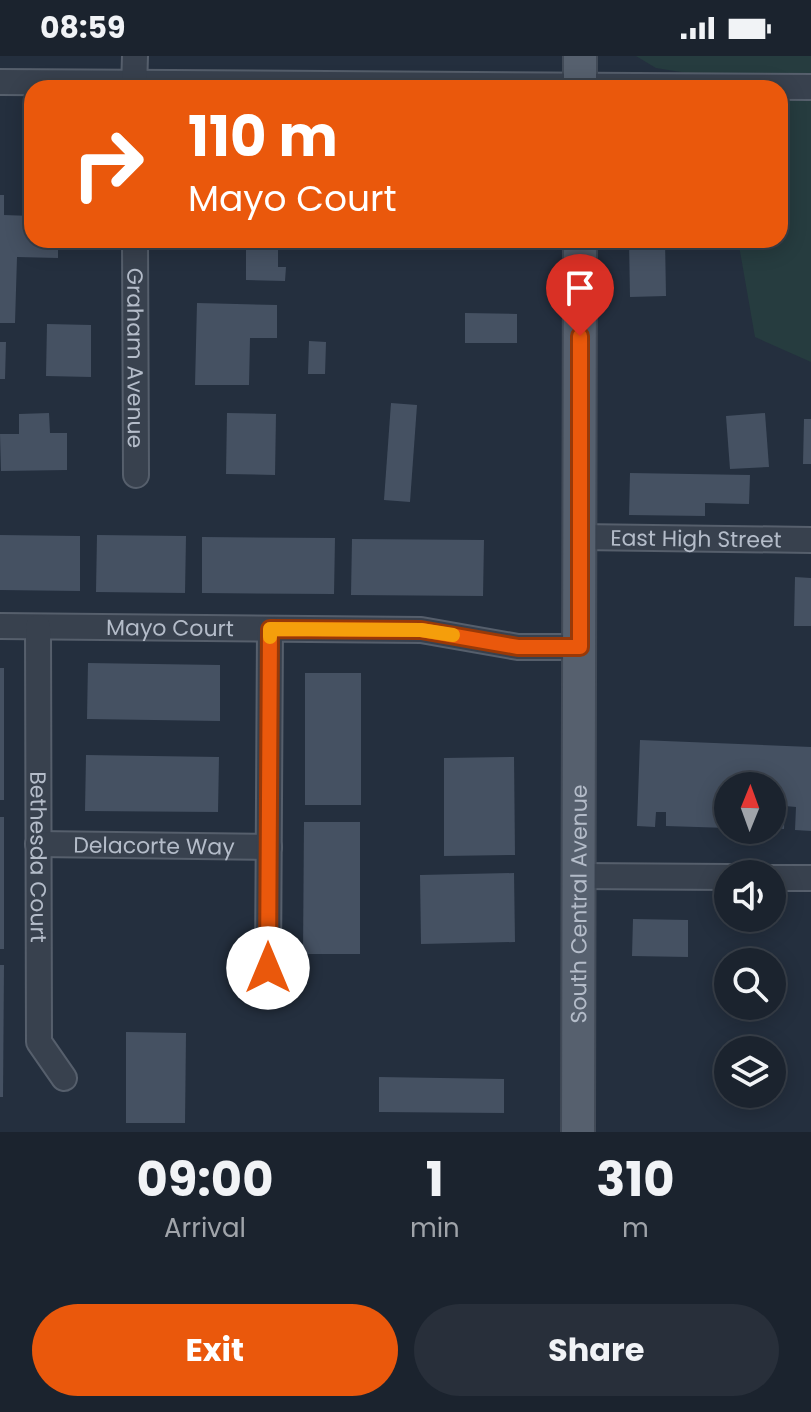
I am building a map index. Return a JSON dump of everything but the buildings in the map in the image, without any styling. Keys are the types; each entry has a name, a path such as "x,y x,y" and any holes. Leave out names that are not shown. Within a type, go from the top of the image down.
{"main road":[{"name":"South Central Avenue","path":"578,1132 580,248"}],"street":[{"path":"134,80 135,56"},
{"path":"413,80 580,77 649,80"},
{"path":"0,82 24,83"},
{"path":"788,86 811,87"},
{"name":"Graham Avenue","path":"135,248 136,475"},
{"name":"East High Street","path":"580,537 811,540"},
{"name":"Mayo Court","path":"0,626 421,630 518,647 580,662"},
{"name":"Bethesda Court","path":"38,627 39,1042 64,1078"},
{"path":"268,968 270,629"},
{"name":"Delacorte Way","path":"38,844 269,847"},
{"path":"578,876 714,877"},
{"path":"786,878 811,878"}],"green space":[{"path":"636,56 811,56 811,362 755,337 739,248 788,248 788,80 730,80 656,68"}],"slow traffic":[{"path":"270,637 270,629 421,630 453,635"}],"route":[{"path":"268,968 270,629 421,630 518,647 580,647 580,336"}]}
